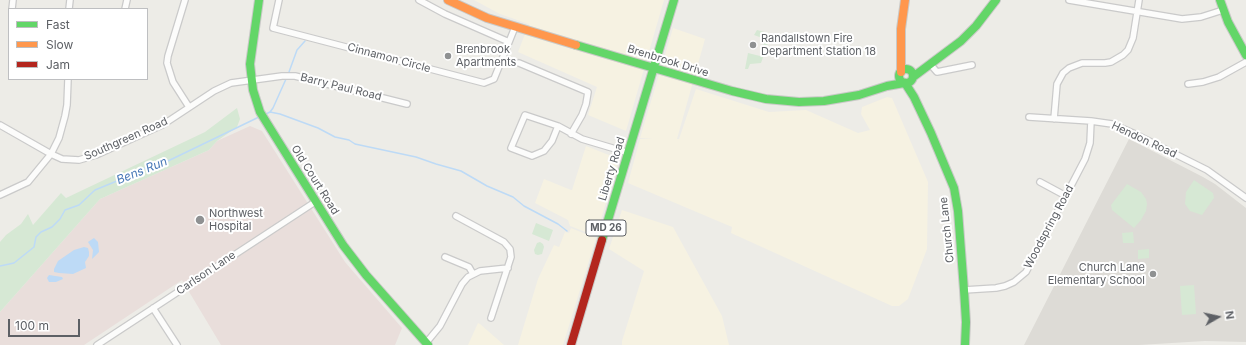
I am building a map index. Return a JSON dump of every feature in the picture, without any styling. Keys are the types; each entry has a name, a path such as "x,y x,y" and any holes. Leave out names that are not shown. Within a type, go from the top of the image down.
{"main road":[{"name":"Old Court Road","path":"260,0 251,50 251,80 262,116 315,202 354,260 427,344"},
{"name":"Brenbrook Drive","path":"448,0 488,18 515,27 749,96 805,102 831,100 859,95 887,86 929,65 961,41 976,26 996,0"},
{"name":"Liberty Road","path":"571,345 674,0"},
{"name":"Church Lane","path":"905,0 901,29 901,54 906,76 954,188 958,211 964,290 966,322 965,345"},
{"path":"1220,0 1223,10 1246,55"}],"street":[{"path":"185,0 167,63 173,82 190,107"},
{"name":"Cinnamon Circle","path":"279,0 273,28 484,83 494,79 515,27"},
{"path":"419,0 446,14 509,42"},
{"path":"1069,0 1087,1 1137,11 1187,18 1212,15 1223,10"},
{"path":"1054,119 1057,84 1069,68 1082,63 1104,63 1118,59 1131,45 1139,0"},
{"path":"1188,84 1203,82 1219,77 1246,62"},
{"path":"519,63 588,92 582,115 571,134"},
{"path":"929,65 937,72 972,65"},
{"name":"Barry Paul Road","path":"251,80 295,76 407,104"},
{"path":"0,195 28,182 51,154 58,138 68,105 68,80"},
{"name":"Southgreen Road","path":"0,125 62,159 71,160 88,158 164,124 222,86 230,83 251,80"},
{"path":"558,126 552,142 544,151 532,156 511,148 525,115 558,126 571,134 629,153"},
{"name":"Hendon Road","path":"1029,117 1091,121 1112,124 1207,170 1246,198"},
{"name":"Woodspring Road","path":"964,290 996,288 1014,282 1021,277 1031,263 1085,159 1091,134 1091,121"},
{"path":"1040,182 1066,196"},
{"name":"Carlson Lane","path":"96,345 315,202"},
{"path":"456,216 508,245 511,253 508,268 491,318"},
{"path":"445,257 469,266 473,274"},
{"path":"427,344 440,326 462,284 473,274 480,271 508,268"},
{"path":"153,308 178,345"}],"shaded area":[{"path":"474,0 664,0 626,131 588,115 597,87 518,52 529,24 500,14"},
{"path":"673,28 705,39 677,139 679,139 696,89 769,112 806,110 858,133 870,130 861,114 862,107 887,97 892,98 928,182 927,249 908,299 899,306 892,306 731,233 732,227 628,183 640,139 653,139 640,138"},
{"name":"Northwest Hospital","path":"250,126 262,131 345,262 402,328 395,345 221,345 182,280 84,345 0,345 0,312 100,199 209,150 217,141"},
{"name":"Church Lane Elementary School","path":"1129,139 1215,184 1246,208 1246,342 1205,341 1139,345 1024,345"},
{"path":"586,146 619,159 596,236 570,226 568,220 535,203 544,179 572,190"},
{"path":"622,210 673,227 722,316 729,345 622,345 644,271 609,249"},
{"path":"571,228 596,238 563,345 518,345 538,279 554,245 559,247 565,232 569,233"},
{"path":"478,323 480,324 504,345 468,345"}],"green space":[{"path":"757,30 768,33 769,40 761,63 750,64 748,69 745,69 748,53 760,56 765,39 754,35"},
{"path":"237,108 240,119 237,127 217,141 209,150 100,199 0,312 0,242 6,235 21,224 28,214 33,225 61,193 66,198 205,132"},
{"path":"1194,180 1213,193 1214,198 1202,215 1190,211 1185,204 1186,192"},
{"path":"1127,184 1141,192 1146,199 1147,204 1146,211 1134,228 1112,210 1111,205"},
{"path":"536,223 553,230 549,241 532,234"},
{"path":"1133,232 1134,243 1123,243 1122,233"},
{"path":"540,242 544,247 542,254 538,255 535,254 534,250 537,243"},
{"path":"1149,249 1149,258 1138,259 1138,250"},
{"path":"1194,285 1196,314 1182,315 1180,286"}],"water":[{"path":"94,238 98,242 99,252 92,259 93,250 88,242"},
{"path":"84,247 88,248 89,252 89,256 85,262 86,268 73,274 54,272 58,261 74,250"},
{"path":"49,275 62,277 63,279 56,282 49,282 47,278"}],"waterway":[{"name":"Bens Run","path":"289,72 297,50 305,41"},
{"name":"Bens Run","path":"264,115 270,112 273,108 286,79"},
{"path":"270,112 280,114 318,128 335,137 349,140 355,144 416,157 461,171 487,186 513,197 524,206 558,224 567,231"},
{"name":"Bens Run","path":"0,266 14,263 34,247 36,237 41,232 52,227 60,219 65,210 79,205 95,190 134,174 149,166 158,165 170,160 259,117"}],"traffic: fast":[{"path":"259,0 250,64 253,90 260,112 343,245 366,275 428,345"},
{"path":"602,240 674,0"},
{"path":"913,77 961,41 976,26 996,0"},
{"path":"1220,0 1228,22 1246,55"},
{"path":"576,45 732,91 766,99 799,102 824,101 859,95 887,86 904,83"},
{"path":"906,69 911,71 913,76 911,81 906,83 901,81 899,76 901,71 906,69"},
{"path":"905,83 914,97 931,133 954,188 958,211 964,290 966,322 965,345"}],"traffic: slow":[{"path":"448,0 487,18 576,45"},
{"path":"901,72 901,29 905,0"}],"traffic: jam":[{"path":"571,345 602,240"}],"place":[{"name":"Randallstown Fire Department Station 18","path":"753,45"},
{"name":"Brenbrook Apartments","path":"448,56"},
{"name":"Northwest Hospital","path":"200,220"},
{"name":"Church Lane Elementary School","path":"1153,274"}]}
